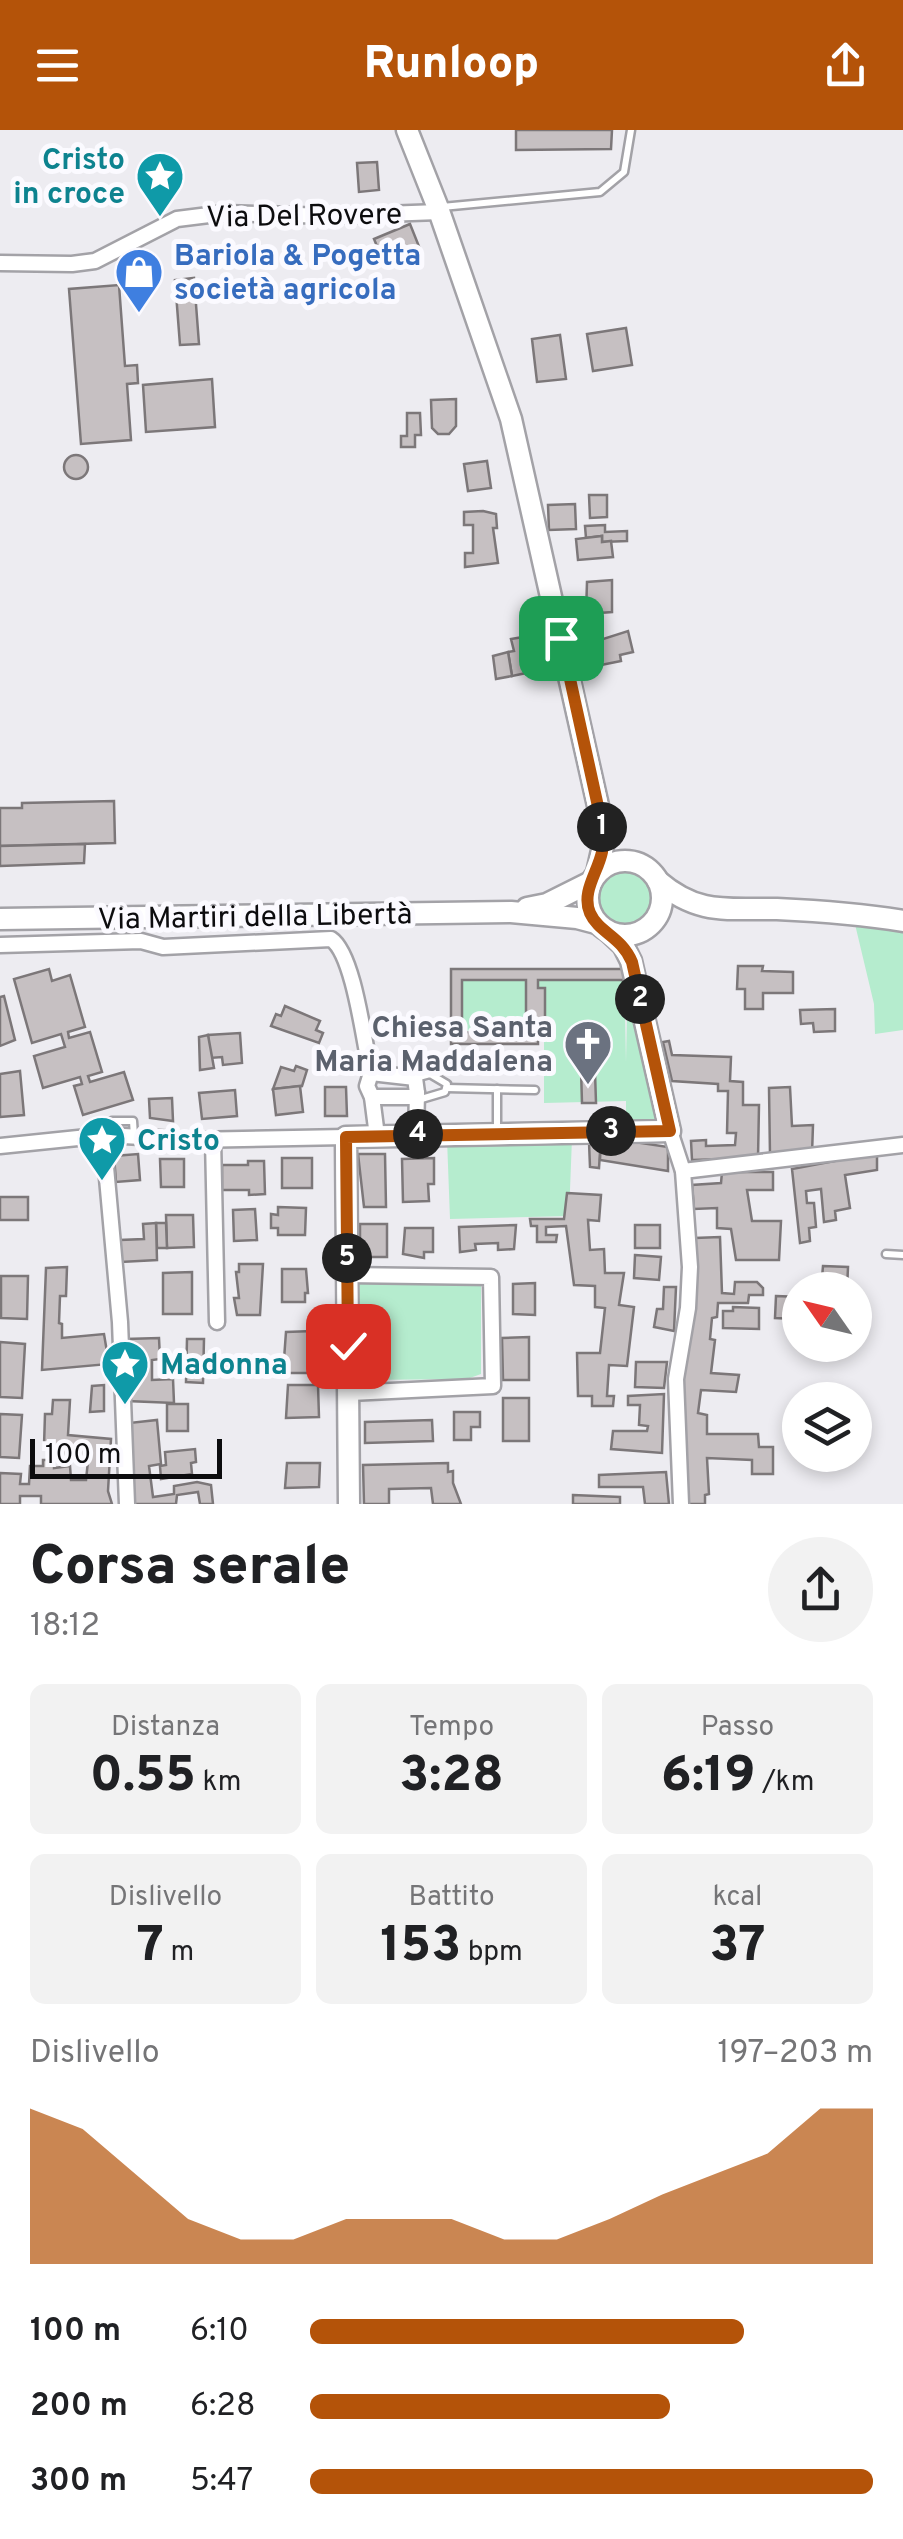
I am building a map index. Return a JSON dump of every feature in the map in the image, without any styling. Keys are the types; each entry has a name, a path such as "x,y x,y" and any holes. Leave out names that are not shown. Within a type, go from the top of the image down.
{"main road":[{"path":"349,1504 346,1137 670,1131 628,953 620,940 602,928 588,903 603,846 601,820 511,420 439,210 407,130"},
{"path":"601,820 630,861"},
{"path":"594,877 612,863 642,864 688,902 719,910"},
{"name":"Via Martiri della Libertà","path":"510,912 547,904 594,877"},
{"path":"638,987 641,952 662,905 658,881"},
{"path":"602,928 635,934 674,916 719,910 822,912 903,920"},
{"name":"Via Martiri della Libertà","path":"0,919 510,912 577,918 602,928"}],"street":[{"name":"Via Del Rovere","path":"0,264 95,261 177,219 225,214 330,216 439,210"},
{"path":"0,945 141,941 163,947 330,939 339,944 347,964 371,1073 367,1086 372,1096 376,1136"},
{"path":"371,1073 416,1090"},
{"path":"372,1096 412,1097 416,1090"},
{"path":"416,1090 416,1134"},
{"path":"670,1131 683,1171 690,1267 688,1308 676,1379 681,1504"},
{"path":"107,1135 105,1156 120,1322 127,1504"},
{"path":"0,1146 107,1135 212,1139 346,1137"},
{"path":"212,1139 217,1322"},
{"path":"683,1171 903,1146"},
{"path":"347,1275 491,1276 494,1386 350,1393"}],"lane":[{"path":"439,210 600,192 624,172 631,130"},
{"path":"447,1088 439,1077 430,1074 416,1090 438,1095 447,1088 535,1090"},
{"path":"497,1089 497,1132"},
{"path":"886,1254 903,1255"}],"green space":[{"path":"625,870 645,878 653,898 645,918 625,926 605,918 597,898 605,878"},
{"path":"854,920 903,927 903,1030 875,1034 874,1004"},
{"path":"451,969 624,969 626,1062 628,971 661,1117 649,1127 626,1127 626,1101 544,1103 544,1034 538,1034 538,1044 451,1044"},
{"path":"572,1138 569,1216 450,1219 447,1139"},
{"path":"481,1280 481,1374 467,1379 360,1380 358,1283"}],"building":[{"path":"516,130 612,130 611,149 516,150"},
{"path":"377,162 379,190 359,192 357,163"},
{"path":"410,224 420,249 384,263 374,239"},
{"path":"194,278 199,344 180,345 175,280"},
{"path":"119,285 125,366 137,365 138,383 127,384 131,440 81,444 69,289"},
{"path":"626,328 632,365 593,371 587,334"},
{"path":"560,335 566,379 537,382 532,339"},
{"path":"212,379 215,427 146,432 143,385"},
{"path":"456,399 456,426 449,434 438,434 432,428 431,400"},
{"path":"407,413 420,413 421,435 415,435 415,447 401,447 401,436 407,436"},
{"path":"76,455 88,467 76,479 64,467"},
{"path":"487,461 491,488 468,491 464,464"},
{"path":"589,495 607,495 607,517 590,518"},
{"path":"575,504 576,529 549,530 548,505"},
{"path":"464,512 496,514 497,528 493,528 498,563 465,567 465,553 473,553 473,525 464,525"},
{"path":"605,525 605,532 627,531 627,541 602,542 602,536 586,538 585,526"},
{"path":"602,536 602,542 611,541 613,557 578,560 576,539"},
{"path":"612,580 612,612 586,614 587,582"},
{"path":"628,631 633,652 620,655 621,661 586,668 581,646"},
{"path":"529,636 536,671 512,676 508,652 514,651 511,639"},
{"path":"508,652 512,676 496,679 493,656"},
{"path":"114,801 115,843 0,846 0,808 22,808 22,803"},
{"path":"85,844 84,863 0,866 0,846"},
{"path":"738,966 793,972 793,993 763,993 763,1009 745,1009 745,989 737,989"},
{"path":"49,969 52,981 70,975 85,1027 68,1032 69,1038 90,1032 102,1072 88,1076 90,1082 124,1072 133,1100 83,1115 74,1086 82,1084 80,1077 43,1088 34,1056 65,1047 61,1034 32,1043 14,979"},
{"path":"451,969 624,969 624,980 538,980 538,988 545,988 545,1034 538,1034 538,1044 451,1044","holes":["462,980 526,980 526,1033 462,1032"]},
{"path":"4,996 15,1040 0,1046 0,997"},
{"path":"285,1006 320,1021 316,1030 323,1033 319,1043 271,1026"},
{"path":"835,1009 835,1031 814,1032 813,1023 801,1024 800,1010"},
{"path":"240,1033 242,1063 223,1065 222,1057 210,1058 208,1035"},
{"path":"208,1035 214,1068 200,1070 199,1037"},
{"path":"669,1041 672,1055 731,1057 730,1081 743,1082 743,1105 759,1105 758,1158 692,1160 691,1141 706,1140 706,1146 735,1145 736,1133 727,1133 728,1091 718,1091 718,1084 672,1081 663,1042"},
{"path":"296,1066 307,1070 302,1086 273,1089 281,1067 294,1071"},
{"name":"Chiesa Santa Maria Maddalena","path":"581,1069 595,1072 596,1103 582,1103"},
{"path":"20,1071 24,1115 0,1117 0,1074"},
{"path":"300,1086 303,1112 276,1115 273,1089"},
{"path":"325,1087 346,1087 347,1116 325,1116"},
{"path":"790,1087 792,1126 813,1125 812,1154 770,1155 769,1088"},
{"path":"235,1090 237,1116 202,1119 199,1093"},
{"path":"172,1098 173,1121 150,1118 149,1099"},
{"path":"601,1137 599,1168 590,1167 589,1142"},
{"path":"601,1137 668,1147 668,1171 600,1160"},
{"path":"877,1153 877,1170 845,1175 850,1208 835,1211 836,1220 824,1222 821,1189 806,1191 807,1203 814,1203 816,1227 809,1228 810,1241 800,1243 792,1169"},
{"path":"138,1154 140,1180 116,1182 114,1156"},
{"path":"358,1154 385,1154 386,1207 364,1207"},
{"path":"282,1158 312,1158 312,1188 282,1188"},
{"path":"434,1158 434,1184 428,1184 429,1201 403,1202 402,1159"},
{"path":"160,1159 184,1159 184,1187 161,1187"},
{"path":"248,1161 264,1161 265,1194 222,1190 222,1165 248,1165"},
{"path":"722,1172 773,1172 773,1190 747,1190 752,1221 781,1221 779,1260 736,1260 731,1229 717,1228 717,1208 694,1209 692,1185 721,1183"},
{"path":"567,1193 601,1195 599,1221 588,1220 590,1250 604,1249 605,1273 624,1273 619,1305 634,1307 627,1366 609,1365 607,1396 614,1396 613,1406 592,1406 592,1396 578,1396 577,1353 600,1353 605,1308 595,1307 595,1286 574,1285 566,1226 546,1227 546,1235 557,1235 556,1242 537,1242 537,1226 531,1226 530,1219 564,1219"},
{"path":"0,1197 28,1197 28,1220 0,1220"},
{"path":"278,1207 306,1208 305,1235 278,1235 278,1228 271,1228 271,1214 278,1215"},
{"path":"255,1209 257,1240 234,1241 233,1210"},
{"path":"166,1215 193,1215 194,1247 167,1248"},
{"path":"156,1223 166,1223 167,1248 157,1248"},
{"path":"156,1223 157,1260 121,1262 120,1240 144,1239 143,1224"},
{"path":"360,1224 387,1224 387,1257 360,1257"},
{"path":"516,1225 514,1249 498,1250 498,1243 475,1244 476,1250 460,1252 459,1227"},
{"path":"635,1225 660,1225 660,1248 635,1248"},
{"path":"405,1228 433,1228 433,1252 424,1252 424,1258 403,1254"},
{"path":"720,1237 722,1293 734,1294 735,1282 757,1282 763,1295 749,1295 748,1303 718,1303 717,1317 712,1318 710,1339 715,1340 711,1373 739,1375 736,1392 701,1390 698,1413 707,1415 707,1434 758,1434 759,1447 773,1447 773,1474 752,1474 752,1460 707,1458 709,1494 705,1495 705,1504 687,1504 680,1379 696,1293 695,1238"},
{"path":"635,1255 661,1257 659,1280 634,1278"},
{"path":"239,1264 263,1264 260,1315 237,1315 234,1298 239,1298"},
{"path":"823,1266 848,1267 848,1272 822,1272"},
{"path":"67,1267 66,1296 60,1296 62,1338 104,1334 109,1364 42,1370 46,1268"},
{"path":"282,1269 306,1269 305,1302 282,1302"},
{"path":"192,1272 192,1314 163,1314 163,1273"},
{"path":"1,1276 28,1276 27,1319 1,1318"},
{"path":"535,1283 535,1315 513,1314 513,1284"},
{"path":"664,1287 676,1287 674,1331 654,1327 657,1309 663,1309"},
{"path":"776,1296 782,1296 782,1318 775,1318"},
{"path":"733,1307 759,1308 759,1329 723,1328 723,1311 733,1311"},
{"path":"313,1331 314,1361 309,1361 309,1373 283,1373 286,1332"},
{"path":"529,1337 529,1380 503,1380 502,1338"},
{"path":"159,1338 160,1359 152,1360 152,1380 173,1379 174,1403 127,1401 126,1339"},
{"path":"187,1339 204,1339 203,1383 186,1382"},
{"path":"0,1342 25,1344 22,1398 0,1397"},
{"path":"636,1362 667,1362 664,1388 635,1387"},
{"path":"104,1385 104,1411 90,1412 92,1386"},
{"path":"288,1385 318,1385 319,1417 286,1418"},
{"path":"664,1394 662,1453 611,1449 613,1431 647,1431 648,1426 639,1425 640,1405 628,1405 628,1396"},
{"path":"503,1398 529,1398 529,1441 503,1441"},
{"path":"53,1400 70,1400 68,1435 111,1439 108,1491 112,1504 41,1504 41,1496 20,1496 20,1504 0,1504 0,1473 21,1474 20,1484 29,1484 30,1466 43,1466 43,1460 54,1460 54,1468 70,1466 71,1480 86,1480 88,1461 50,1456 51,1447 44,1446 45,1414 52,1414"},
{"path":"167,1404 188,1404 188,1431 167,1431"},
{"path":"454,1412 480,1412 480,1427 471,1427 471,1440 454,1440"},
{"path":"0,1414 22,1415 19,1458 0,1457"},
{"path":"157,1420 161,1464 149,1466 153,1497 174,1494 174,1486 197,1482 211,1485 213,1504 200,1504 198,1492 177,1495 176,1504 134,1504 129,1423"},
{"path":"432,1420 433,1441 365,1443 365,1422"},
{"path":"195,1449 192,1474 161,1479 165,1452"},
{"path":"287,1463 320,1463 319,1487 285,1488"},
{"path":"448,1463 461,1504 433,1504 431,1488 389,1489 389,1504 364,1504 363,1465"},
{"path":"666,1472 669,1504 645,1504 643,1487 599,1487 599,1475"},
{"path":"573,1495 620,1497 620,1504 573,1504"}],"place":[{"name":"Cristo in croce","path":"160,218"},
{"name":"Bariola & Pogetta società agricola","path":"139,314"},
{"name":"Chiesa Santa Maria Maddalena","path":"588,1086"},
{"name":"Cristo","path":"102,1182"},
{"name":"Madonna","path":"125,1406"}],"route":[{"path":"348,1346 346,1137 670,1131 632,962 620,940 602,928 590,913 588,892 603,846 601,820 561,638"}]}
